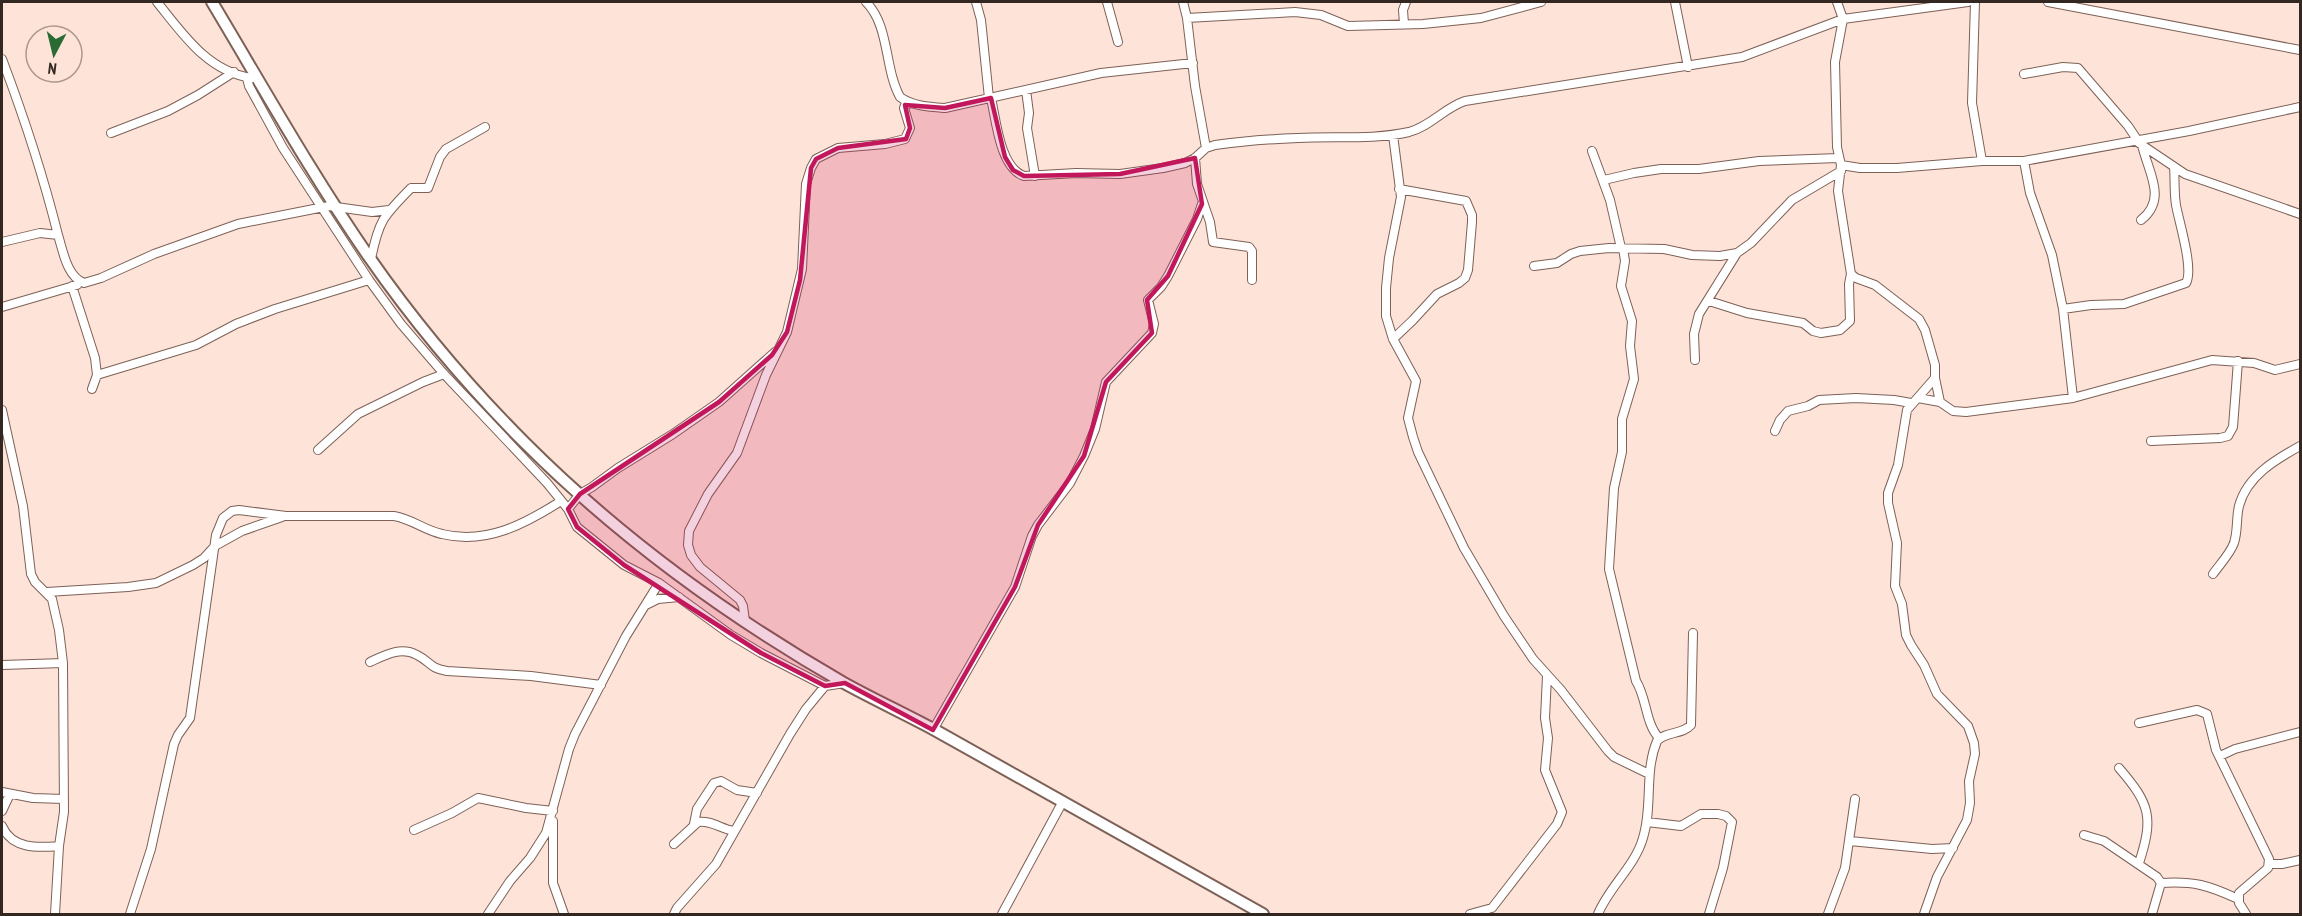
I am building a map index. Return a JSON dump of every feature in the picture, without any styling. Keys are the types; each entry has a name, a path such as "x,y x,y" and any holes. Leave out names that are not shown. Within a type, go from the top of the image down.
{"main road":[{"path":"212,2 253,78 371,259 406,306 471,384 525,443 580,494 666,566 745,621 845,683 1263,915"}],"street":[{"path":"157,2 190,45 208,60 253,78 249,86 283,148 369,280 401,324 444,375 547,483 568,509 577,527 624,565 659,583 731,635 761,653 825,686 845,683"},
{"path":"866,2 877,18 897,92 912,103 945,108 1101,73 1193,63"},
{"path":"976,2 981,20 990,98 1005,157 1012,170 1024,176 1076,173 1120,174 1163,168 1185,163 1206,148 1234,142 1393,135 1417,130 1465,100 1742,57 1843,18 1968,2"},
{"path":"1107,2 1118,42"},
{"path":"1183,2 1188,18 1195,86 1206,148"},
{"path":"1404,24 1403,10 1406,2"},
{"path":"1188,18 1295,12 1321,15 1348,27 1458,21 1481,18 1507,6 1542,2"},
{"path":"1675,2 1688,67"},
{"path":"1709,301 1747,313 1803,322 1813,331 1821,333 1832,332 1847,326 1850,321 1851,274 1839,201 1840,165 1835,62 1843,18 1837,2"},
{"path":"1975,2 1972,103 1982,161"},
{"path":"2048,2 2301,50"},
{"path":"2,59 45,184 69,267 75,277 84,283"},
{"path":"2024,74 2063,67 2078,68 2128,126 2138,142 2154,184 2155,198 2149,214 2140,220"},
{"path":"111,133 168,111 234,72"},
{"path":"1026,90 1029,113 1027,128 1035,176"},
{"path":"745,621 740,600 700,567 691,555 688,545 690,531 708,494 738,453 760,391 787,332 804,257 806,184 811,168 816,159 838,148 885,144 905,139 910,128 904,106 912,103"},
{"path":"1604,180 1661,169 1699,169 1759,161 1860,168 2024,161 2138,142 2301,107"},
{"path":"371,259 377,231 389,210 411,188 428,188 440,157 446,149 485,127"},
{"path":"1393,135 1400,189 1399,210 1393,234 1386,288 1386,316 1393,339 1416,381 1408,418 1418,452 1476,570 1504,616 1547,676 1561,690 1608,752 1649,774"},
{"path":"2138,142 2174,167 2212,184 2301,214"},
{"path":"1592,151 1604,180 1622,248 1625,261 1620,280 1632,321 1630,345 1634,379 1623,419 1622,452 1614,488 1609,570 1636,681 1643,693 1653,730 1659,738"},
{"path":"1195,158 1195,171 1202,204 1213,242 1247,246 1251,249 1252,280"},
{"path":"2024,161 2030,193 2052,255 2063,309 2073,398"},
{"path":"1695,360 1694,334 1699,314 1737,254 1751,243 1792,200 1840,165"},
{"path":"2063,309 2124,304 2178,286 2188,280 2183,233 2175,196 2174,167"},
{"path":"1393,339 1437,294 1465,278 1468,270 1472,222 1472,215 1466,201 1400,189"},
{"path":"933,730 1015,586 1038,525 1070,483 1084,456 1095,429 1106,382 1152,333 1154,324 1148,300 1168,276 1182,244 1197,219 1202,204"},
{"path":"2,307 92,282 154,254 238,224 336,206 372,212 389,210"},
{"path":"2,242 40,233 58,235"},
{"path":"1534,266 1557,263 1580,251 1622,248 1664,249 1692,255 1737,254"},
{"path":"1851,274 1856,279 1875,285 1918,319 1925,330 1932,353 1940,402"},
{"path":"97,375 196,345 236,324 369,280"},
{"path":"72,286 95,358 97,375 93,389"},
{"path":"568,509 580,494 719,402 779,349"},
{"path":"1918,398 1940,402 1953,411 1966,412 2073,398 2201,362 2224,359 2254,363 2275,370 2301,364"},
{"path":"2151,441 2228,436 2233,427 2238,361"},
{"path":"318,450 358,414 423,382 444,375"},
{"path":"1924,915 1937,877 1967,820 1974,743 1968,726 1937,694 1924,665 1906,635 1902,604 1894,581 1897,543 1888,493 1898,465 1905,420 1911,403 1935,378"},
{"path":"1775,431 1780,420 1788,411 1808,406 1819,400 1856,398 1911,403"},
{"path":"2,410 23,506 31,574 54,606 63,663 64,799 55,915"},
{"path":"2213,574 2234,545 2240,504 2247,488 2256,476 2275,460 2301,446"},
{"path":"130,915 151,849 174,744 190,718 214,546 218,527 223,518 232,511 239,510 286,516 394,516 406,518 429,530 445,535 474,537 494,534 524,524 561,501"},
{"path":"46,592 156,583 181,572 204,558 214,546 252,526 286,516"},
{"path":"488,915 510,881 538,846 553,812 568,749 626,636 659,583"},
{"path":"645,606 658,599 679,597"},
{"path":"1659,738 1687,730 1691,725 1693,633"},
{"path":"370,662 389,653 400,651 416,654 434,668 447,671 531,676 601,685"},
{"path":"2,665 63,663"},
{"path":"1470,915 1492,908 1557,824 1562,812 1545,770 1548,738 1545,718 1547,676"},
{"path":"674,915 686,897 716,864 806,709 825,686"},
{"path":"2139,723 2197,710 2205,712 2216,750 2270,864"},
{"path":"2220,756 2235,749 2301,732"},
{"path":"1598,915 1640,847 1647,822 1651,756 1659,738"},
{"path":"2119,768 2144,800 2147,814 2148,829 2139,863"},
{"path":"694,824 697,809 714,783 721,781 737,790 757,793"},
{"path":"2,811 5,793 64,799"},
{"path":"414,830 478,798 553,812"},
{"path":"1828,915 1845,868 1855,799"},
{"path":"1002,915 1062,803"},
{"path":"553,812 554,883 564,915"},
{"path":"1647,822 1682,826 1696,816 1709,814 1722,814 1732,822 1723,868 1709,915"},
{"path":"674,844 694,824 704,821 725,830 734,831"},
{"path":"2,826 8,836 21,845 59,846"},
{"path":"2084,835 2104,841 2157,877 2161,883 2152,915"},
{"path":"1850,841 1932,849 1953,848"},
{"path":"2238,898 2240,893 2270,864 2301,860"},
{"path":"2161,883 2192,883 2212,887 2238,898 2246,915"}],"highlighted area":[{"path":"991,98 1005,157 1013,170 1024,176 1120,174 1195,158 1202,204 1168,276 1147,300 1152,333 1106,382 1084,456 1038,525 1015,587 933,730 845,683 825,686 761,653 624,565 577,527 568,509 580,494 719,402 772,355 787,332 800,280 811,168 816,159 838,148 906,139 910,128 905,105 945,108"}]}
